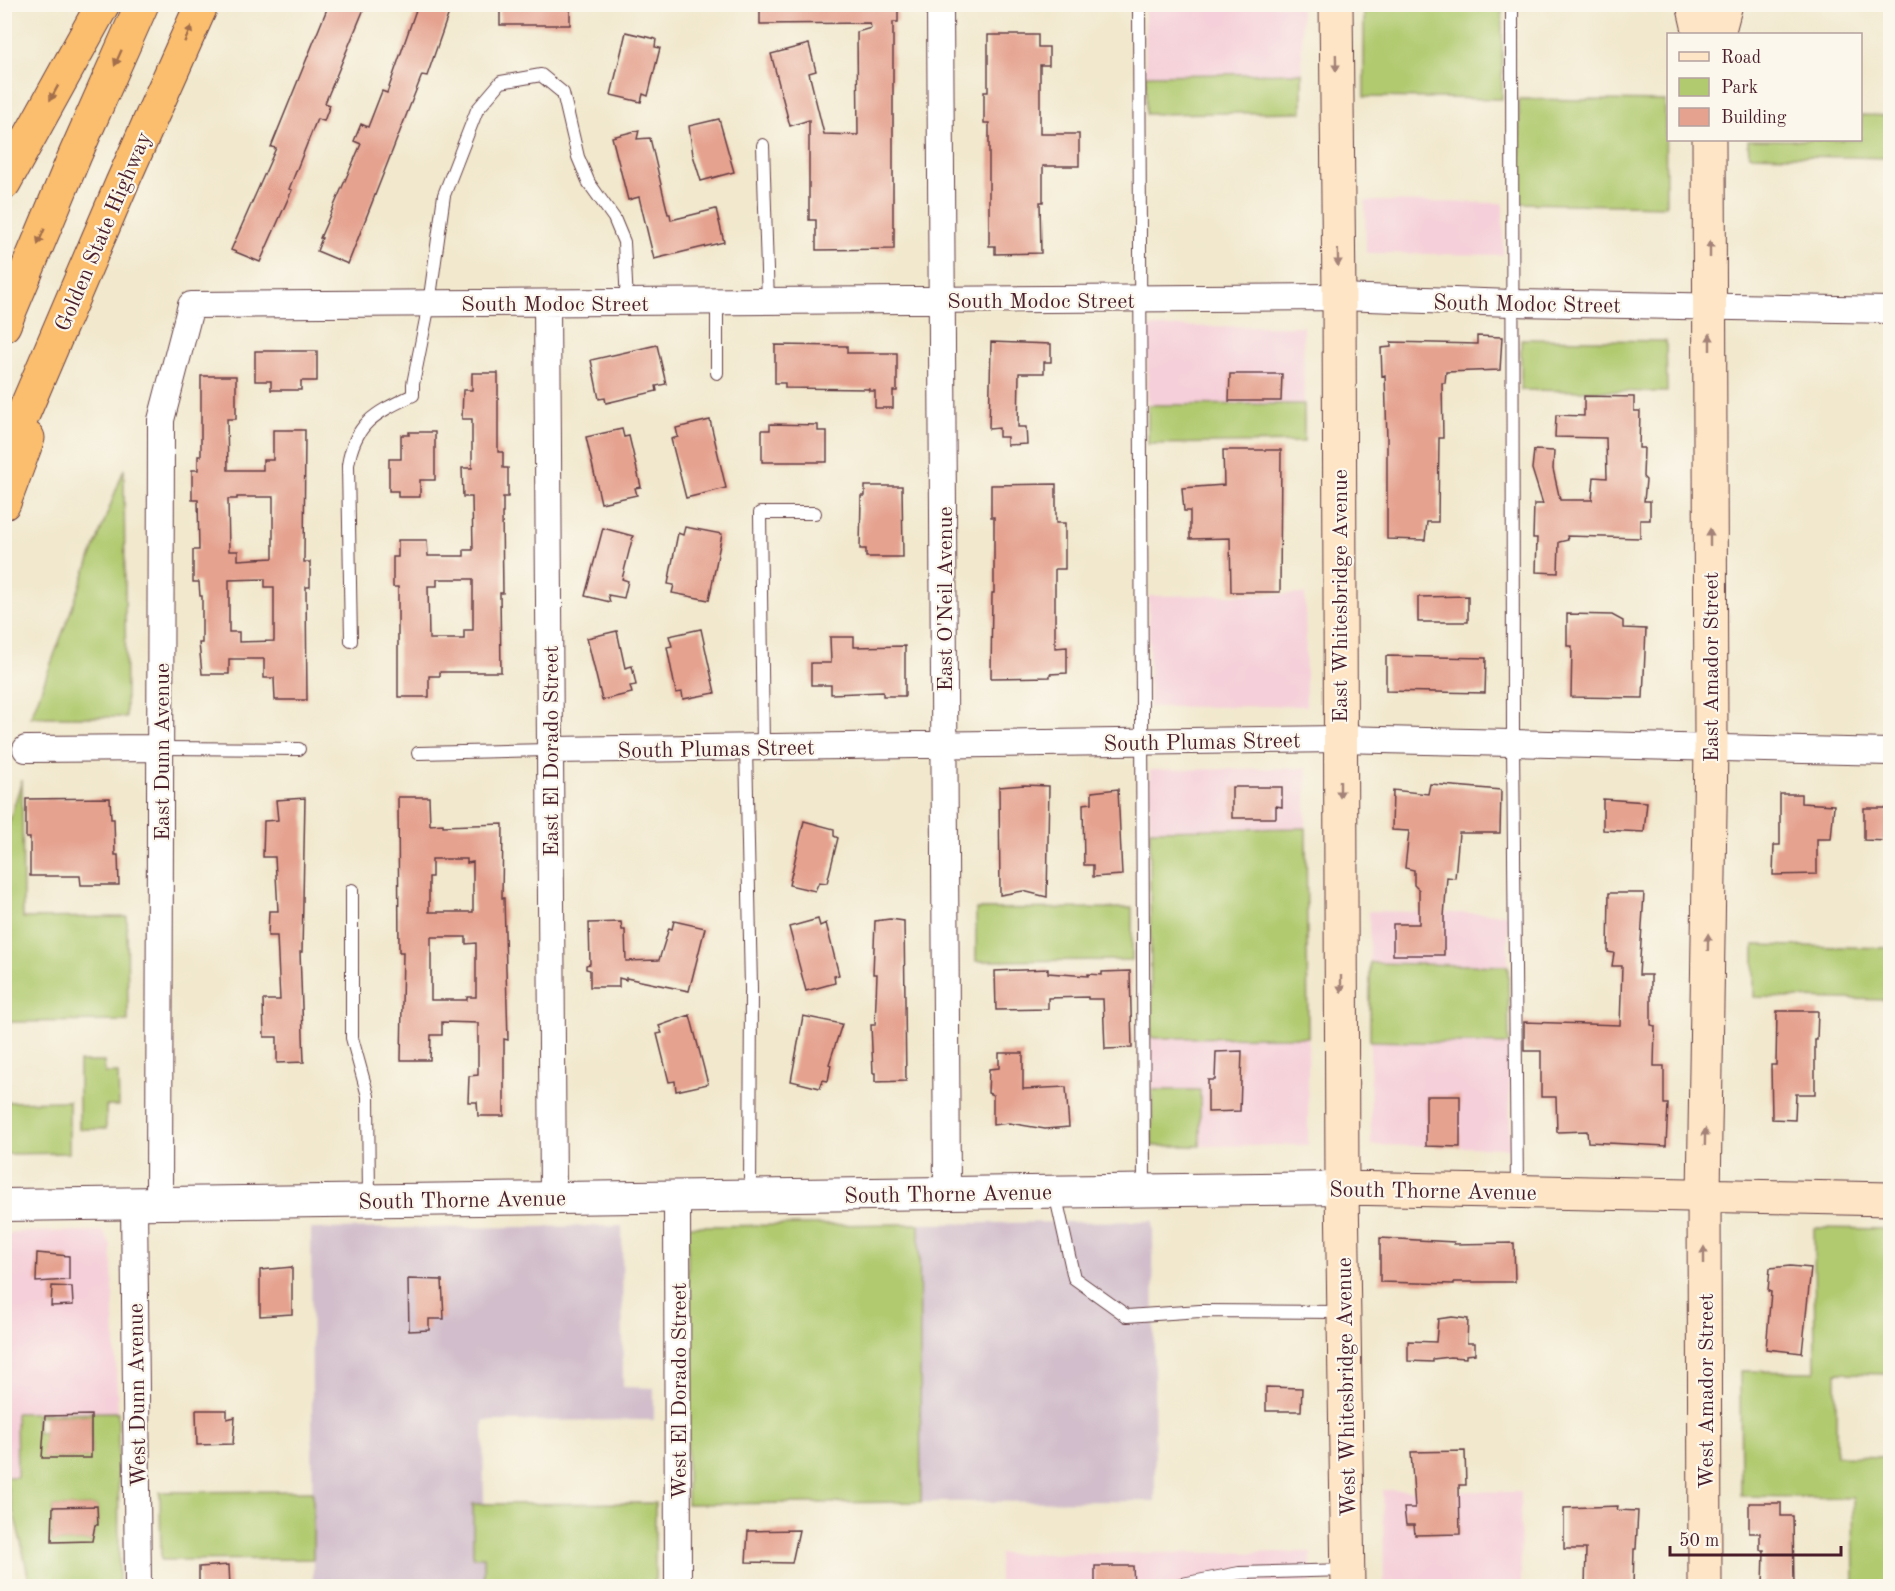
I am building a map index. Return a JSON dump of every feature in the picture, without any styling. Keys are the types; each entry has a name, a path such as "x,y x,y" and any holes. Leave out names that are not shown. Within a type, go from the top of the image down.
{"highway":[{"path":"4,183 103,4"},
{"path":"4,325 142,4"},
{"name":"Golden State Highway","path":"4,459 122,183 202,4"},
{"path":"4,503 122,183"}],"main road":[{"name":"East Whitesbridge Avenue","path":"1336,4 1342,1188"},
{"path":"1693,4 1700,33"},
{"path":"1718,33 1726,4"},
{"name":"East Amador Street","path":"1704,1195 1711,748 1709,141"},
{"name":"South Thorne Avenue","path":"1342,1188 1890,1199"},
{"name":"West Whitesbridge Avenue","path":"1342,1188 1348,1578"},
{"name":"West Amador Street","path":"1704,1195 1706,1587"}],"street":[{"name":"East O'Neil Avenue","path":"940,4 947,1193"},
{"name":"South Modoc Street","path":"191,305 1339,297 1512,303 1890,310"},
{"name":"East El Dorado Street","path":"547,303 553,1198"},
{"name":"East Dunn Avenue","path":"147,1203 161,748 161,420 191,305"},
{"name":"South Plumas Street","path":"550,750 1340,739 1890,752"},
{"path":"26,749 161,748"},
{"name":"South Thorne Avenue","path":"4,1205 1342,1188"},
{"name":"West El Dorado Street","path":"677,1196 678,1587"},
{"name":"West Dunn Avenue","path":"138,1587 147,1203"}],"lane":[{"path":"1139,4 1140,742 1144,1191"},
{"path":"1512,4 1516,1192"},
{"path":"351,641 348,465 351,447 361,427 382,410 413,395 413,384 429,304 444,195 477,110 501,82 540,75 562,93 578,157 590,183 614,218 624,242 627,303"},
{"path":"764,145 768,302"},
{"path":"717,302 717,373"},
{"path":"750,1196 754,747 760,513 815,513"},
{"path":"161,748 299,749"},
{"path":"418,753 550,750"},
{"path":"352,890 352,1038 368,1096 369,1200"},
{"path":"1054,1192 1074,1278 1127,1316 1200,1311 1344,1311"},
{"path":"1172,1587 1239,1573 1348,1578"}],"shaded area":[{"path":"1145,5 1301,5 1302,73 1146,75"},
{"path":"1365,201 1503,203 1503,255 1366,253"},
{"path":"1303,326 1304,404 1148,405 1147,327"},
{"path":"1305,594 1306,706 1149,707 1149,596"},
{"path":"1306,768 1306,828 1150,830 1150,770"},
{"path":"1369,911 1508,914 1508,966 1370,963"},
{"path":"1308,1037 1308,1145 1200,1146 1200,1090 1152,1090 1151,1038"},
{"path":"1370,1041 1509,1044 1510,1148 1371,1145"},
{"path":"1153,1221 1155,1501 921,1502 919,1224"},
{"path":"622,1226 623,1387 654,1388 654,1420 483,1421 484,1504 474,1504 473,1556 484,1556 484,1586 313,1586 311,1229"},
{"path":"103,1231 111,1245 118,1412 17,1413 17,1477 5,1477 4,1236 15,1232"},
{"path":"1383,1490 1520,1492 1521,1586 1384,1586"},
{"path":"1311,1552 1311,1586 999,1586 999,1554"}],"green space":[{"path":"1364,5 1502,5 1502,99 1364,97"},
{"path":"1302,73 1302,112 1146,114 1146,75"},
{"path":"1519,99 1665,101 1666,206 1520,203"},
{"path":"1862,115 1890,116 1890,158 1749,155 1748,141 1862,141"},
{"path":"1521,339 1666,341 1667,392 1521,390"},
{"path":"1304,404 1304,442 1148,444 1148,405"},
{"path":"124,469 126,717 31,717"},
{"path":"22,780 23,918 127,917 128,1021 5,1022 5,835"},
{"path":"1306,828 1308,1037 1151,1038 1150,830"},
{"path":"1132,908 1132,960 976,961 976,909"},
{"path":"1754,945 1890,948 1890,1000 1754,997"},
{"path":"1370,963 1508,966 1509,1044 1370,1041"},
{"path":"79,1062 104,1062 105,1073 118,1073 119,1106 106,1106 106,1129 79,1129"},
{"path":"1152,1090 1200,1090 1200,1146 1152,1146"},
{"path":"69,1101 69,1153 5,1154 5,1102"},
{"path":"919,1224 921,1502 687,1504 688,1226"},
{"path":"1814,1228 1890,1229 1890,1374 1836,1373 1836,1456 1890,1457 1890,1586 1854,1586 1853,1498 1741,1496 1740,1371 1815,1372"},
{"path":"118,1412 119,1586 30,1586 5,1477 17,1477 16,1413","holes":["91,1415 91,1454 87,1458 43,1458 44,1432 37,1433 36,1416","97,1506 98,1525 95,1525 92,1541 52,1542 53,1507"]},
{"path":"313,1491 313,1559 161,1560 160,1492"},
{"path":"655,1503 655,1586 484,1586 484,1557 473,1557 473,1504"}],"building":[{"path":"329,4 366,4 325,103 330,105 324,121 317,119 289,189 292,190 260,262 231,250 276,148 271,147"},
{"path":"418,4 452,4 427,76 422,75 348,264 317,251 322,238 320,238 361,144 354,141 361,124 368,127 382,91 387,93"},
{"path":"500,4 570,4 570,25 500,25"},
{"path":"760,4 898,4 898,22 893,22 894,249 816,250 816,220 809,220 809,120 790,126 771,54 809,44 816,71 809,73 824,134 858,135 857,32 871,28 870,23 760,24"},
{"path":"626,32 656,39 655,47 660,48 648,96 643,94 641,102 611,95"},
{"path":"988,35 1038,35 1038,47 1049,47 1049,65 1040,65 1040,134 1079,134 1079,166 1043,166 1043,202 1040,202 1041,253 995,254 995,246 989,246 989,123 984,123 984,92 988,92"},
{"path":"719,119 734,172 701,181 693,155 689,126"},
{"path":"639,130 637,139 650,138 671,220 716,209 724,242 654,259 639,197 628,200 612,137"},
{"path":"1477,336 1502,337 1500,370 1446,372 1445,383 1442,383 1443,438 1439,438 1438,522 1427,522 1425,540 1387,539 1385,375 1382,376 1381,348 1391,347 1391,342 1477,344"},
{"path":"991,342 1051,344 1051,362 1044,362 1044,373 1019,373 1018,427 1026,427 1027,444 1007,445 1007,437 999,437 999,428 989,429"},
{"path":"657,345 666,384 656,386 657,391 606,403 605,398 599,399 591,360"},
{"path":"775,345 847,346 847,353 897,353 897,391 893,391 893,408 875,408 875,391 869,391 869,389 785,388 785,383 775,383"},
{"path":"255,351 317,351 317,381 301,381 301,390 271,390 271,381 255,381"},
{"path":"472,373 498,373 498,452 503,452 503,468 508,468 508,497 503,497 502,513 501,672 440,672 440,676 429,676 429,697 398,697 398,587 393,587 393,557 398,557 398,540 427,540 428,556 464,556 464,550 473,550 472,497 463,497 462,468 472,468 472,419 462,419 463,390 472,390","holes":["437,579 473,579 473,630 464,630 464,639 429,639 428,586 437,586"]},
{"path":"1230,374 1282,374 1281,401 1229,401"},
{"path":"201,376 236,376 236,419 227,419 228,470 263,470 263,460 273,460 273,430 305,430 304,562 310,562 310,587 306,587 307,700 275,700 274,678 264,678 264,659 229,659 229,674 202,674 199,643 202,643 202,596 200,596 199,582 193,582 193,550 199,550 198,500 192,500 192,470 198,470 198,456 201,456","holes":["237,497 273,497 273,558 238,560 238,551 229,551 228,499 237,499","265,579 265,587 274,587 274,641 239,642 239,632 229,632 229,580"]},
{"path":"1584,396 1634,397 1634,411 1640,411 1639,448 1644,448 1643,477 1646,480 1644,501 1650,501 1650,520 1640,520 1640,538 1567,536 1568,540 1559,542 1558,573 1536,572 1537,538 1533,538 1534,504 1543,504 1532,469 1534,450 1554,451 1553,469 1560,500 1592,500 1594,477 1607,478 1606,438 1555,437 1556,415 1584,416"},
{"path":"710,420 726,488 686,498 671,439 678,437 676,428"},
{"path":"770,424 818,425 818,431 827,431 827,462 762,462 762,430 770,430"},
{"path":"622,429 624,437 629,436 641,487 635,488 637,495 601,503 586,437"},
{"path":"409,432 435,432 435,480 420,480 420,497 398,497 398,491 389,491 389,459 401,459 401,435 409,435"},
{"path":"1223,450 1281,450 1280,592 1231,592 1230,538 1190,539 1190,511 1184,511 1182,488 1224,485"},
{"path":"1056,484 1056,523 1065,523 1065,569 1055,569 1055,648 1067,647 1067,673 1050,674 1050,677 991,678 994,517 991,517 991,485"},
{"path":"865,486 902,486 903,557 866,557 866,549 860,549 861,496 865,496"},
{"path":"685,527 722,534 709,600 672,593 674,585 668,584 678,533 683,535"},
{"path":"603,528 633,536 622,579 628,581 624,598 608,595 610,602 585,596"},
{"path":"1468,596 1468,622 1418,622 1418,597"},
{"path":"1567,614 1612,615 1623,621 1623,628 1646,629 1643,698 1571,697 1572,646 1567,646"},
{"path":"701,629 715,693 683,699 682,692 676,693 667,647 672,646 669,636"},
{"path":"617,631 625,668 632,666 636,685 630,686 632,693 602,700 587,638"},
{"path":"830,637 854,637 854,647 905,646 905,696 883,696 883,692 831,694 831,685 811,685 811,663 831,663"},
{"path":"1386,656 1486,658 1485,693 1386,691"},
{"path":"1430,784 1501,790 1500,833 1459,833 1455,878 1447,877 1444,955 1393,955 1393,924 1419,924 1419,890 1414,885 1414,870 1405,868 1409,831 1392,830 1393,790 1428,794"},
{"path":"1049,786 1047,897 1023,891 1000,895 999,787"},
{"path":"1232,787 1282,787 1282,807 1276,806 1276,818 1232,818"},
{"path":"1118,789 1122,875 1093,877 1093,865 1084,865 1083,804 1092,803 1092,792"},
{"path":"1780,794 1801,794 1801,803 1834,805 1831,839 1817,839 1817,874 1773,875 1774,845 1780,845"},
{"path":"398,797 429,797 430,825 503,824 502,898 504,898 508,1040 504,1039 504,1116 478,1116 477,1102 468,1102 469,1076 478,1075 478,1023 442,1022 442,1035 431,1035 430,1060 401,1060 403,952 399,952","holes":["432,859 467,859 467,863 473,862 473,912 429,912 429,877 432,877","431,937 466,937 466,944 476,943 476,997 467,997 467,1000 431,1000"]},
{"path":"110,798 111,819 114,819 115,855 118,855 119,885 81,885 80,876 30,876 30,838 26,838 26,799"},
{"path":"305,798 302,952 300,952 304,1062 277,1063 277,1037 264,1037 263,1000 280,1000 277,936 268,936 269,911 278,911 275,857 263,857 264,821 278,820 276,800"},
{"path":"1603,799 1647,802 1644,832 1603,830"},
{"path":"1864,808 1888,808 1889,841 1864,840"},
{"path":"804,821 834,829 834,836 838,838 827,883 819,882 815,891 789,885"},
{"path":"1609,893 1644,893 1639,975 1651,975 1651,1025 1655,1026 1654,1066 1664,1066 1664,1104 1668,1104 1666,1146 1588,1142 1587,1131 1557,1132 1556,1097 1541,1097 1541,1051 1524,1051 1524,1022 1620,1025 1622,966 1612,966 1614,953 1608,952"},
{"path":"818,919 820,926 826,923 839,975 834,976 835,983 806,991 789,927"},
{"path":"890,919 904,921 906,1081 875,1082 871,1025 875,1025 877,974 873,974 875,921"},
{"path":"674,921 705,928 689,991 626,978 626,980 619,978 619,987 590,987 590,970 586,969 586,965 590,964 589,923 621,922 622,930 625,930 626,961 659,960 669,928 672,929"},
{"path":"1048,969 1048,973 1088,976 1088,974 1102,975 1102,972 1130,971 1132,1048 1105,1049 1103,999 1048,998 1048,1009 996,1010 995,971"},
{"path":"1777,1011 1818,1011 1817,1040 1815,1040 1815,1094 1796,1094 1795,1120 1772,1119 1771,1065 1776,1065"},
{"path":"690,1015 708,1084 676,1091 675,1081 669,1082 657,1034 662,1033 659,1026"},
{"path":"803,1016 842,1024 829,1064 831,1065 828,1081 823,1080 820,1088 791,1081"},
{"path":"1242,1051 1240,1111 1208,1112 1208,1080 1215,1080 1216,1052"},
{"path":"999,1053 1023,1053 1023,1089 1066,1087 1069,1127 1045,1129 1009,1123 993,1125 993,1095 988,1093 989,1069 999,1068"},
{"path":"1426,1096 1460,1096 1460,1147 1426,1146"},
{"path":"1380,1238 1454,1242 1454,1244 1514,1243 1515,1282 1454,1282 1454,1284 1380,1282"},
{"path":"37,1253 69,1256 69,1280 36,1282"},
{"path":"1790,1266 1811,1268 1802,1353 1766,1349 1771,1292 1768,1291 1770,1268"},
{"path":"292,1267 292,1314 260,1316 260,1270"},
{"path":"408,1279 442,1280 444,1319 429,1319 429,1330 409,1331"},
{"path":"52,1286 72,1287 73,1305 51,1306"},
{"path":"1452,1317 1468,1319 1467,1343 1475,1343 1475,1354 1466,1355 1466,1358 1433,1359 1433,1362 1408,1361 1408,1341 1436,1342 1438,1319"},
{"path":"1266,1387 1302,1388 1301,1411 1266,1411"},
{"path":"196,1410 227,1410 227,1419 235,1417 233,1444 197,1445"},
{"path":"91,1415 91,1458 42,1458 45,1416"},
{"path":"1465,1451 1466,1485 1459,1485 1460,1534 1415,1535 1414,1525 1406,1525 1404,1508 1415,1508 1411,1452"},
{"path":"1749,1503 1781,1503 1781,1516 1793,1516 1794,1587 1763,1587 1764,1550 1760,1550 1760,1533 1749,1533"},
{"path":"97,1506 98,1525 95,1525 92,1541 52,1542 53,1507"},
{"path":"1618,1506 1617,1510 1638,1511 1633,1587 1585,1587 1586,1549 1564,1549 1564,1508"},
{"path":"799,1530 792,1563 746,1562 748,1531"},
{"path":"229,1565 230,1587 199,1587 199,1567"},
{"path":"1095,1566 1133,1566 1134,1587 1095,1587"}]}
